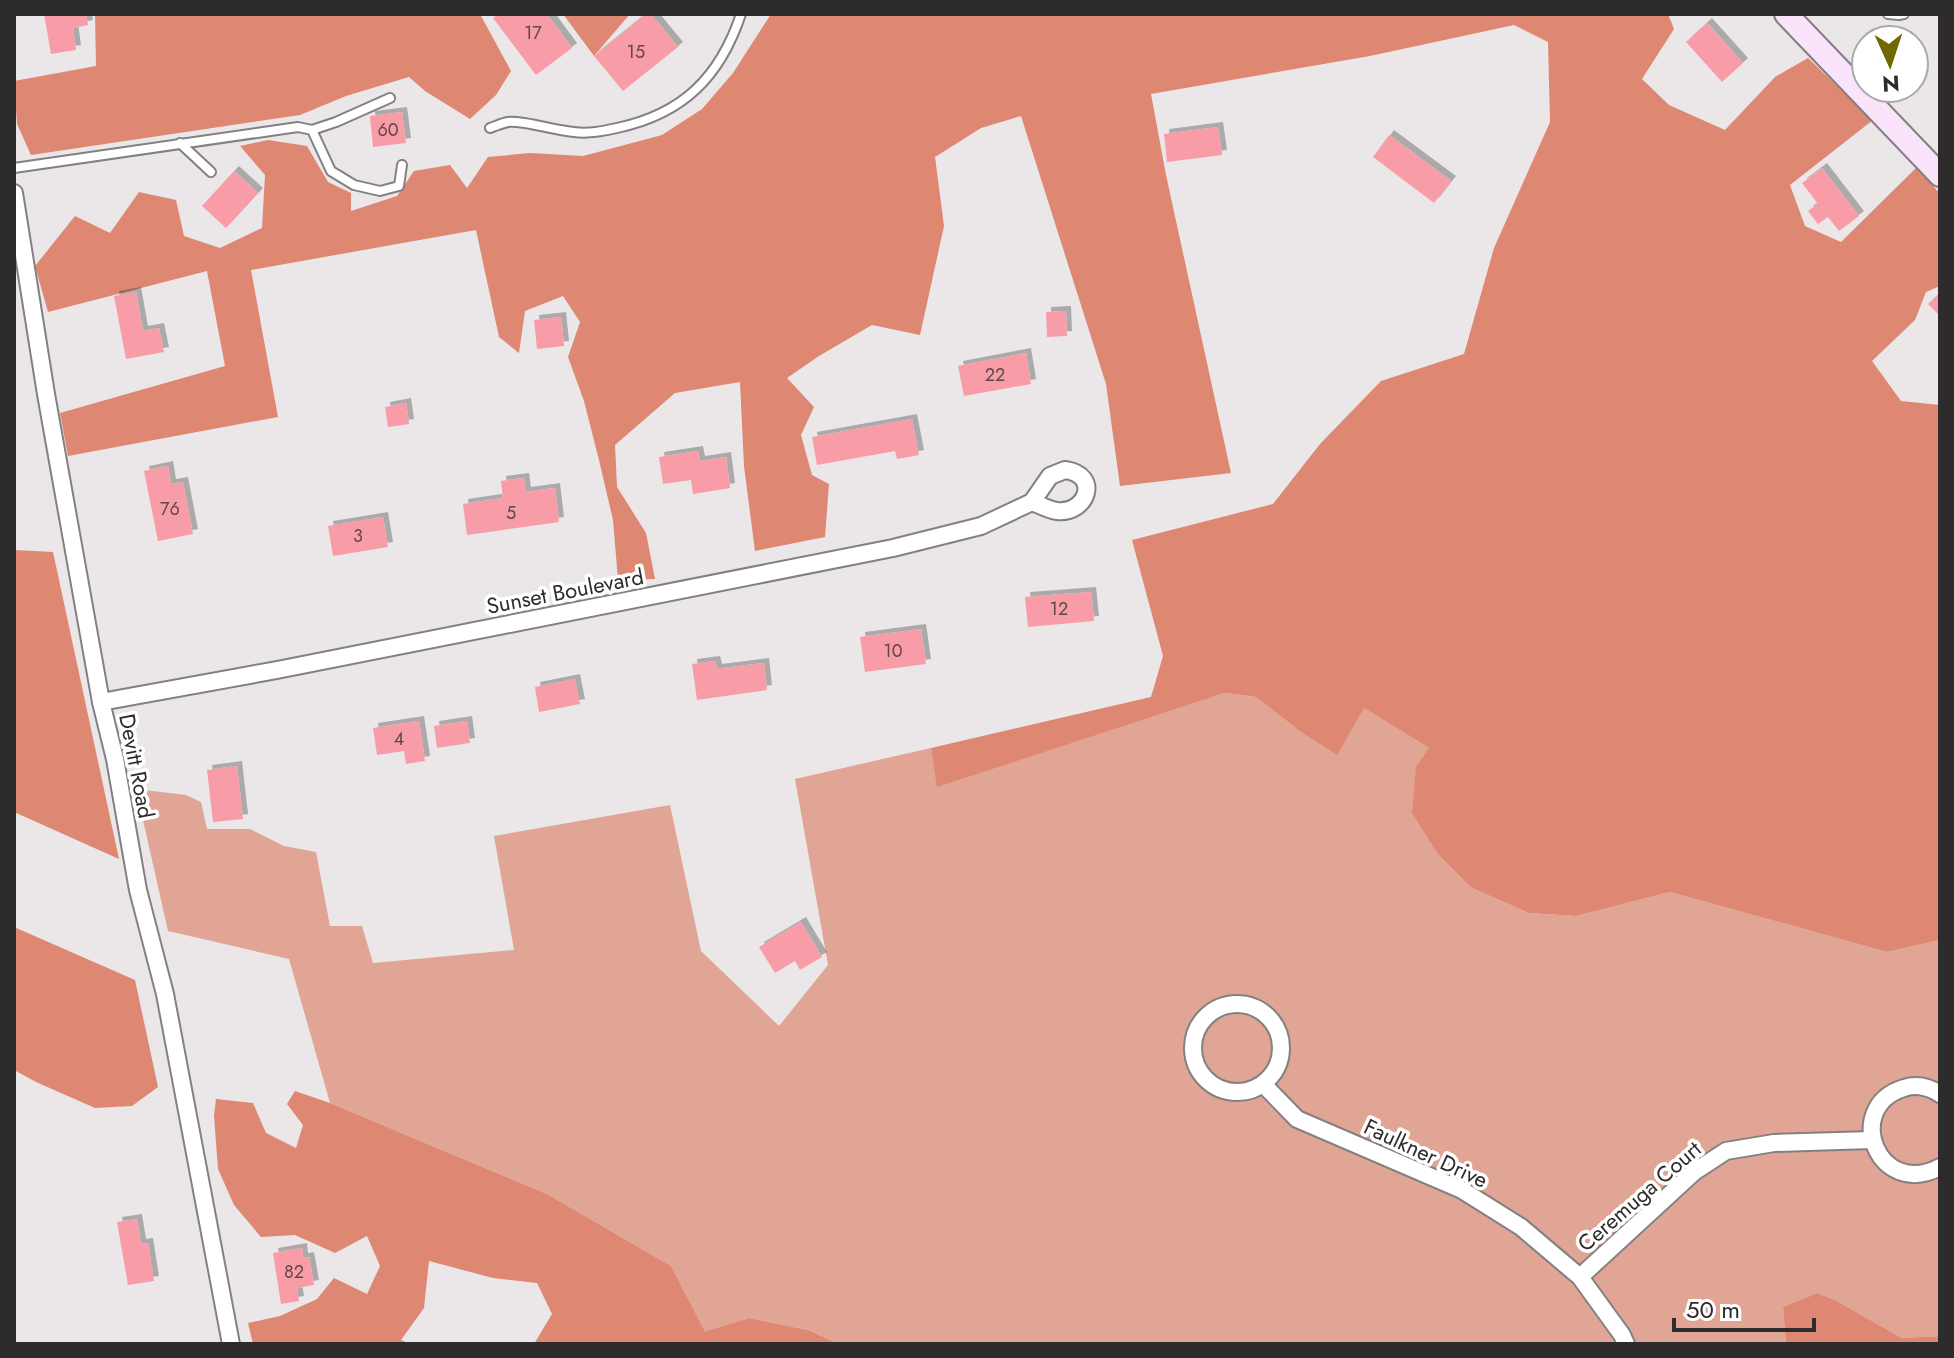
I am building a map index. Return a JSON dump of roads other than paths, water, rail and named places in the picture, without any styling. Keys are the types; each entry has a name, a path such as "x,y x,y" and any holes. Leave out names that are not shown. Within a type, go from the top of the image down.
{"street":[{"path":"1786,14 1940,175"},
{"name":"Devitt Road","path":"14,193 101,702 115,759 138,890 165,994 231,1344"},
{"name":"Sunset Boulevard","path":"101,702 893,548 981,526 1032,502"},
{"path":"1239,1004 1262,1012 1271,1020 1281,1041 1281,1053 1278,1065 1263,1084 1253,1089 1231,1092 1220,1089 1197,1067 1193,1045 1200,1024 1216,1009 1239,1004"},
{"name":"Faulkner Drive","path":"1263,1084 1297,1119 1462,1190 1521,1227 1580,1277 1626,1344"},
{"path":"1940,1094 1922,1087 1899,1089 1881,1103 1871,1123 1872,1140 1879,1156 1896,1170 1918,1175 1940,1167"},
{"name":"Ceremuga Court","path":"1580,1277 1694,1172 1726,1151 1774,1143 1872,1140"}],"lane":[{"path":"490,128 510,121 576,133 628,126 658,116 700,87 715,69 732,41 741,14"},
{"path":"1888,14 1904,14"},
{"path":"14,168 298,127 312,130 390,98"},
{"path":"312,130 331,171 354,185 380,191 399,186 402,165"},
{"path":"180,143 211,172"}]}
